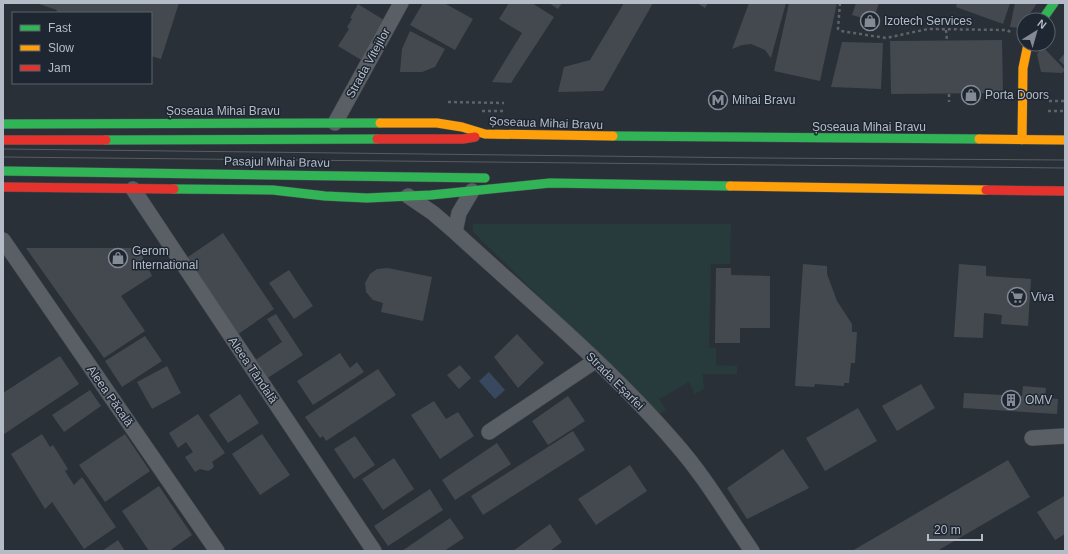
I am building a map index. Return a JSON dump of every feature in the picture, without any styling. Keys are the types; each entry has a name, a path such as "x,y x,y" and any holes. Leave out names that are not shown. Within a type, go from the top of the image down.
{"main road":[{"path":"1048,12 1054,3"},
{"path":"1022,140 1023,68 1026,52"},
{"name":"Șoseaua Mihai Bravu","path":"3,124 437,123 462,127 486,134 594,137 1065,140"},
{"name":"Pasajul Mihai Bravu","path":"3,140 381,141 462,139 486,134"},
{"name":"Pasajul Mihai Bravu","path":"3,171 382,175 495,178 550,183"},
{"path":"3,187 272,190 340,197 408,196 550,183 1065,191"}],"street":[{"name":"Strada Vitejilor","path":"335,123 402,3"},
{"name":"Aleea Tândală","path":"133,189 374,551"},
{"path":"455,232 459,213 472,191"},
{"name":"Strada Eșarfei","path":"408,196 433,213 455,232 595,361 676,444 691,462 752,551"},
{"name":"Aleea Păcală","path":"3,240 217,551"},
{"path":"489,432 595,361"},
{"path":"1032,438 1065,436"}],"path":[{"path":"840,3 838,29 841,31 886,38 928,29 1007,30 1015,34"},
{"path":"946,30 947,41"},
{"path":"949,94 949,102"},
{"path":"1049,101 1065,101"},
{"path":"448,102 504,103"},
{"path":"1048,111 1065,111"}],"shaded area":[{"path":"473,224 731,224 730,264 711,264 709,347 716,348 716,365 737,366 737,374 703,374 704,389 695,394 689,382 659,399 666,410 658,415 638,393 473,232"}],"water":[{"path":"489,372 505,390 495,399 479,381"}],"building":[{"path":"36,3 179,3 161,59 152,56 152,12 56,12 57,10"},
{"path":"423,3 444,3 473,19 455,50 410,25"},
{"path":"509,3 532,3 554,17 511,83 492,82 522,33 499,19"},
{"path":"549,3 562,3 558,9"},
{"path":"624,3 653,3 603,91 558,92 564,67 590,60"},
{"path":"697,3 708,3 705,8"},
{"path":"749,3 786,3 771,58 765,50 751,44 742,45 732,49"},
{"path":"789,3 837,3 820,81 774,71"},
{"path":"856,3 879,3 873,21 852,15"},
{"path":"957,3 1010,3 1003,24 956,7"},
{"path":"1015,3 1037,3 1031,12 1016,12 1016,28 1010,27"},
{"path":"358,4 387,22 363,61 338,46 349,29 347,27 352,19 350,18"},
{"path":"410,31 445,49 435,67 422,72 400,72 402,49"},
{"path":"1002,40 1003,93 891,94 890,41"},
{"path":"842,42 883,43 881,89 831,87"},
{"path":"1039,52 1048,52 1065,70 1062,73 1041,72 1037,54"},
{"path":"1065,53 1065,66 1059,60"},
{"path":"223,233 274,309 237,335 185,259"},
{"path":"26,248 138,248 152,276 121,296 145,331 104,358"},
{"path":"803,264 827,266 827,274 837,301 852,324 852,332 857,332 855,363 851,363 849,383 844,383 844,386 815,384 814,387 795,386"},
{"path":"959,264 986,266 986,276 1031,279 1028,326 1001,324 1002,315 984,313 983,338 954,337"},
{"path":"388,268 432,277 423,321 381,312 383,303 373,300 366,292 365,283 370,274 377,269"},
{"path":"716,268 731,268 731,275 770,276 770,328 740,328 740,343 715,343"},
{"path":"289,270 313,306 294,319 269,283"},
{"path":"276,314 303,355 266,379 254,361 282,342 267,319"},
{"path":"517,334 544,363 518,388 494,357"},
{"path":"145,336 162,361 122,387 105,361"},
{"path":"340,353 350,368 357,362 364,372 313,405 297,381"},
{"path":"60,356 79,384 4,434 3,393"},
{"path":"460,365 471,378 459,389 447,375"},
{"path":"167,366 181,393 152,409 137,382"},
{"path":"378,369 396,395 326,441 323,436 320,438 305,417"},
{"path":"921,384 935,408 897,431 882,406"},
{"name":"OMV","path":"1023,386 1046,388 1045,398 1058,399 1057,414 963,408 964,393 1022,396"},
{"path":"90,390 101,406 64,432 52,415"},
{"path":"240,394 259,423 228,443 209,415"},
{"path":"568,396 585,421 548,445 532,421"},
{"path":"434,401 446,419 458,412 474,436 440,459 411,415"},
{"path":"858,408 877,441 825,471 806,438"},
{"path":"198,414 225,453 212,462 214,466 212,469 208,471 200,469 195,472 185,457 193,452 186,442 178,448 169,433"},
{"path":"573,431 585,450 483,515 471,496"},
{"path":"42,434 50,447 53,445 68,469 65,471 74,485 82,477 116,527 84,549 52,502 45,509 11,454"},
{"path":"125,434 150,471 105,502 79,465"},
{"path":"262,434 290,475 260,495 232,454"},
{"path":"355,436 375,465 354,479 334,449"},
{"path":"497,443 511,464 455,500 442,480"},
{"path":"783,449 809,488 747,519 727,488"},
{"path":"394,458 414,489 383,510 362,479"},
{"path":"1008,460 1030,497 937,551 852,551"},
{"path":"630,465 647,491 596,525 578,499"},
{"path":"159,486 192,535 169,551 149,551 122,511"},
{"path":"430,489 443,510 388,546 374,526"},
{"path":"1064,496 1065,534 1055,540 1037,512"},
{"path":"450,518 464,538 444,551 402,551"},
{"path":"550,524 562,542 550,551 513,551"},
{"path":"118,540 125,551 102,551"}],"tram line":[{"path":"3,149 1065,160"},
{"path":"3,157 1065,168"}],"traffic: fast":[{"path":"1048,12 1054,3"},
{"path":"3,124 380,123"},
{"path":"613,136 979,139"},
{"path":"106,140 377,139"},
{"path":"3,171 485,178"},
{"path":"174,189 273,190 325,196 367,198 431,195 550,183 730,186"}],"traffic: slow":[{"path":"1022,140 1023,68 1026,52"},
{"path":"380,123 437,123 462,127 485,134 613,136"},
{"path":"979,139 1065,140"},
{"path":"730,186 986,190"}],"traffic: jam":[{"path":"377,139 463,139 475,137"},
{"path":"3,140 106,140"},
{"path":"3,187 174,189"},
{"path":"986,190 1065,191"}],"place":[{"name":"Izotech Services","path":"870,21"},
{"name":"Porta Doors","path":"971,95"},
{"name":"Mihai Bravu","path":"718,100"},
{"name":"Gerom International","path":"118,258"},
{"name":"Viva","path":"1017,297"},
{"name":"OMV","path":"1011,400"}]}
